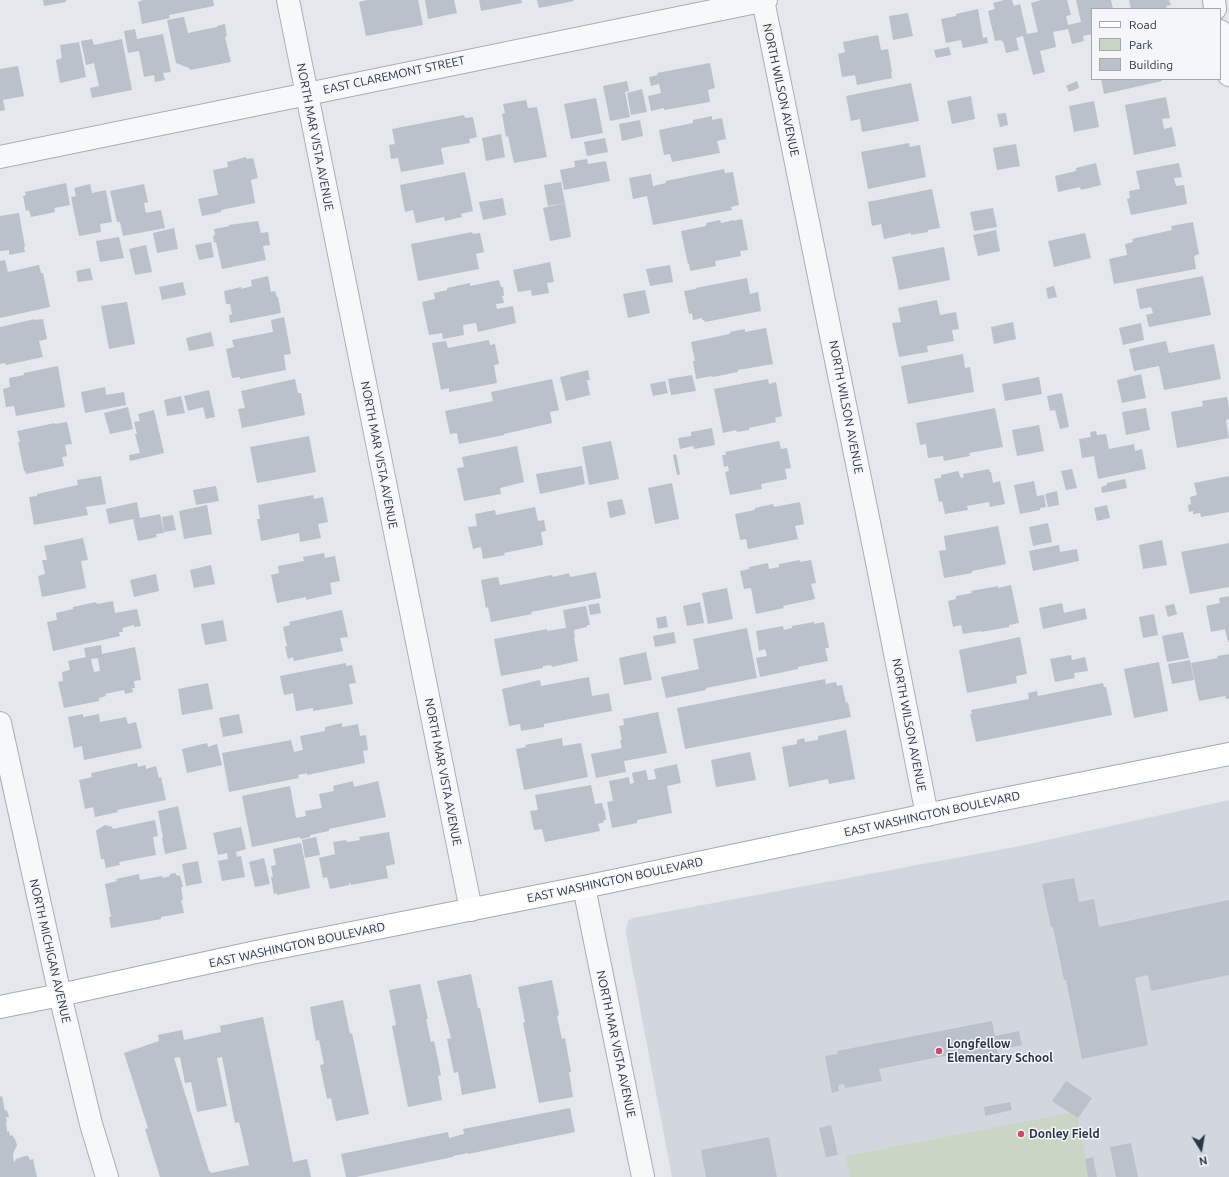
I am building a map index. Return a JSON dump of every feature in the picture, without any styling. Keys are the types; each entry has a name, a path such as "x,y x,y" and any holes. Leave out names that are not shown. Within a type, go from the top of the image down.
{"main road":[{"name":"EAST WASHINGTON BOULEVARD","path":"0,1007 256,952 471,910 1229,754"}],"street":[{"name":"NORTH MAR VISTA AVENUE","path":"288,0 471,910"},
{"name":"EAST CLAREMONT STREET","path":"0,157 764,0"},
{"name":"NORTH WILSON AVENUE","path":"764,0 927,815"},
{"path":"1221,36 1229,75"},
{"name":"NORTH MICHIGAN AVENUE","path":"0,723 60,995 91,1124 107,1177"},
{"name":"NORTH MAR VISTA AVENUE","path":"584,887 643,1177"}],"shaded area":[{"name":"Longfellow Elementary School","path":"1229,800 1229,1177 672,1177 627,939 626,929 628,921 633,918 1020,846"}],"green space":[{"name":"Donley Field","path":"1076,1112 1090,1177 850,1177 846,1156"}],"building":[{"path":"43,0 66,0 66,2 44,6"},
{"path":"143,0 213,0 214,6 169,15 170,18 142,24 138,2"},
{"path":"367,0 418,0 423,25 366,36 359,2"},
{"path":"425,0 454,0 457,13 428,19"},
{"path":"479,0 521,0 522,3 481,11"},
{"path":"537,0 573,0 574,1 539,8"},
{"path":"1004,0 1012,0 1014,6 1020,4 1027,34 1038,32 1031,3 1041,0 1067,0 1071,15 1066,16 1068,25 1081,22 1076,0 1111,0 1113,8 1091,8 1091,34 1083,36 1084,41 1072,44 1068,29 1053,32 1056,47 1040,51 1045,72 1033,75 1023,36 1016,38 1019,50 1006,53 1003,41 995,41 988,11 995,9 993,3"},
{"path":"1129,0 1169,0 1171,5 1166,6 1167,8 1131,8"},
{"path":"978,9 983,38 987,37 988,43 963,48 961,40 946,43 941,19"},
{"path":"908,13 913,36 893,40 889,16"},
{"path":"184,17 188,33 225,24 227,36 225,37 231,62 190,70 189,68 176,63 167,20"},
{"path":"135,29 137,39 163,34 171,72 163,73 165,80 155,82 154,75 144,77 139,51 128,53 124,31"},
{"path":"878,35 881,50 888,49 892,78 857,85 855,75 842,77 838,54 845,52 843,42"},
{"path":"92,39 94,45 122,39 132,90 92,98 90,88 99,86 94,63 86,65 81,41"},
{"path":"79,42 86,77 60,83 56,60 62,58 60,45"},
{"path":"949,47 951,55 936,58 934,50"},
{"path":"710,63 715,88 708,90 710,102 651,111 648,96 661,93 659,84 651,86 649,77 658,75 657,73"},
{"path":"18,66 24,96 3,100 5,110 0,111 0,69"},
{"path":"1101,80 1162,80 1162,81 1104,94"},
{"path":"627,81 629,91 625,92 630,117 610,121 603,86"},
{"path":"1077,81 1079,88 1069,92 1066,86"},
{"path":"911,83 919,121 862,132 860,119 851,121 846,96"},
{"path":"642,89 647,112 631,115 627,93"},
{"path":"971,96 975,119 952,124 947,101"},
{"path":"1166,97 1170,118 1162,119 1164,129 1172,127 1176,146 1134,155 1125,105"},
{"path":"596,98 603,133 571,139 564,104"},
{"path":"526,100 528,108 537,107 547,157 514,163 508,136 506,137 502,114 505,113 503,104"},
{"path":"1094,101 1099,127 1074,132 1069,106"},
{"path":"1006,113 1008,125 1000,127 997,114"},
{"path":"464,115 465,118 473,117 477,137 469,139 470,143 441,148 444,164 401,172 398,158 391,159 389,145 395,144 392,129"},
{"path":"712,116 712,120 722,118 726,139 717,141 720,153 672,162 670,154 664,155 659,130 693,123 693,120"},
{"path":"640,120 643,136 622,141 619,124"},
{"path":"501,134 505,157 486,161 482,138"},
{"path":"605,138 608,152 587,156 584,142"},
{"path":"909,143 910,147 920,145 926,177 868,189 861,152"},
{"path":"1016,144 1020,166 997,170 993,148"},
{"path":"246,157 247,159 253,158 258,178 251,180 255,203 221,210 221,212 202,216 198,199 218,195 213,170 228,167 227,162"},
{"path":"587,159 588,164 606,161 610,181 564,190 560,170 575,167 574,161"},
{"path":"1096,163 1101,185 1081,190 1080,187 1058,192 1055,176 1076,171 1076,168"},
{"path":"1179,163 1182,177 1174,178 1176,186 1184,185 1187,204 1131,215 1127,199 1130,198 1129,191 1140,189 1136,171"},
{"path":"724,169 725,173 733,172 739,205 731,207 732,210 653,225 647,196 633,199 629,178 651,174 653,186 666,183 666,181"},
{"path":"465,172 473,211 461,214 462,217 445,221 444,217 416,223 413,210 405,212 400,185"},
{"path":"561,182 565,203 548,206 544,185"},
{"path":"66,183 70,205 54,208 55,212 31,217 29,210 26,211 23,196 26,195 25,192"},
{"path":"90,184 92,193 106,190 112,222 100,224 101,232 79,236 71,197 76,196 74,188"},
{"path":"144,184 148,202 144,203 146,213 161,210 165,228 123,236 120,222 117,222 110,191"},
{"path":"932,189 940,228 928,230 928,232 911,235 911,233 884,239 881,224 872,226 868,202"},
{"path":"503,198 506,215 483,220 479,202"},
{"path":"565,203 571,237 550,241 543,208"},
{"path":"993,208 997,227 974,231 970,212"},
{"path":"19,213 25,252 9,255 9,250 0,251 0,216"},
{"path":"742,219 748,250 740,251 741,256 715,261 716,266 690,271 681,231 706,226 706,223 720,220 721,223"},
{"path":"258,221 261,233 268,232 270,245 263,246 266,260 222,269 216,242 214,243 214,229 230,226 229,225"},
{"path":"1193,222 1199,254 1194,256 1196,269 1114,284 1109,259 1127,255 1125,244 1133,242 1132,239 1172,230 1171,226"},
{"path":"174,228 178,249 157,253 153,233"},
{"path":"996,230 1000,251 978,256 973,235"},
{"path":"472,232 473,234 480,233 484,252 476,254 479,269 418,281 411,244"},
{"path":"1085,233 1091,258 1054,267 1048,241"},
{"path":"119,237 124,258 100,262 96,241"},
{"path":"211,242 214,257 199,260 195,245"},
{"path":"146,245 152,272 135,275 129,249"},
{"path":"944,247 950,280 899,290 892,257"},
{"path":"5,260 8,272 39,265 41,273 43,273 50,307 0,318 0,261"},
{"path":"550,262 554,282 547,283 549,293 532,296 531,290 518,292 513,270"},
{"path":"670,265 673,282 650,286 646,269"},
{"path":"90,268 93,280 78,282 76,271"},
{"path":"268,276 271,292 275,291 278,297 281,313 230,323 229,315 232,314 230,304 226,304 224,291 252,286 251,280"},
{"path":"1203,276 1211,315 1149,327 1146,315 1153,313 1151,307 1140,309 1136,289"},
{"path":"747,278 750,294 758,292 761,311 705,322 702,318 693,320 692,313 689,314 684,291"},
{"path":"499,280 501,287 503,287 504,296 502,296 504,303 496,304 497,309 513,306 516,323 478,332 476,323 463,325 464,335 443,339 442,333 429,335 422,302 435,299 434,293 447,290 447,288 470,283 470,286"},
{"path":"183,282 186,295 162,300 159,287"},
{"path":"1054,286 1057,297 1048,299 1046,288"},
{"path":"645,290 650,313 628,318 623,294"},
{"path":"937,300 940,315 956,312 959,329 952,330 954,341 927,346 928,352 899,357 892,323 901,322 898,308"},
{"path":"127,302 135,344 109,349 101,306"},
{"path":"284,317 291,354 284,355 286,370 240,379 240,377 232,378 226,349 234,347 232,340 273,332 271,320"},
{"path":"35,319 43,319 47,339 39,341 43,357 6,365 5,363 0,364 0,327"},
{"path":"1013,322 1016,339 994,344 991,327"},
{"path":"1141,323 1144,340 1123,345 1119,328"},
{"path":"766,328 773,364 738,370 738,372 713,377 696,379 693,361 695,361 691,342 730,334 730,332 745,329 745,332"},
{"path":"211,332 214,346 189,351 186,338"},
{"path":"489,340 490,345 495,344 499,364 494,365 497,383 449,392 449,388 441,390 432,343 446,341 448,348"},
{"path":"1166,341 1169,353 1214,344 1221,379 1164,390 1159,366 1134,371 1129,349"},
{"path":"963,354 965,368 970,367 974,392 908,404 901,366"},
{"path":"58,366 65,407 16,416 14,406 6,407 3,389 10,387 9,378 24,375 24,373"},
{"path":"588,370 590,380 587,380 590,395 566,401 560,377"},
{"path":"1141,374 1146,398 1122,403 1117,380"},
{"path":"692,375 696,391 671,395 668,379"},
{"path":"1039,377 1042,394 1005,401 1002,384"},
{"path":"295,379 298,393 301,393 305,415 242,428 238,409 245,408 241,391"},
{"path":"552,379 559,410 550,412 552,423 459,444 457,433 450,434 445,411 493,401 491,392"},
{"path":"768,379 769,384 776,382 782,416 775,418 776,422 749,428 749,430 737,432 736,430 723,433 714,389"},
{"path":"665,381 668,393 653,396 650,384"},
{"path":"105,387 106,395 124,392 126,405 85,413 81,392"},
{"path":"209,390 215,417 206,419 203,407 188,411 184,396"},
{"path":"1062,393 1069,427 1060,429 1055,410 1050,411 1047,396"},
{"path":"181,396 185,413 167,416 164,400"},
{"path":"1227,397 1229,419 1226,420 1229,438 1177,448 1171,412 1203,406 1202,401"},
{"path":"128,407 133,429 110,434 104,413"},
{"path":"995,408 1003,447 969,453 970,456 944,461 943,456 928,458 926,444 920,445 916,423"},
{"path":"1146,408 1150,430 1126,435 1122,412"},
{"path":"154,410 164,453 130,461 129,455 140,453 135,434 137,434 134,422 140,421 138,414"},
{"path":"67,422 72,444 65,445 67,456 62,457 64,466 26,474 24,471 17,431"},
{"path":"1039,425 1044,451 1017,456 1012,430"},
{"path":"712,428 715,445 694,449 693,446 680,449 678,438 691,436 691,432"},
{"path":"1096,431 1097,435 1106,434 1109,449 1134,444 1135,451 1142,449 1146,469 1098,479 1094,456 1082,458 1079,439 1091,437 1090,432"},
{"path":"309,436 316,472 257,483 250,447"},
{"path":"611,441 619,479 589,485 582,447"},
{"path":"779,441 781,449 787,448 791,468 785,469 787,479 761,484 762,489 730,495 725,472 729,471 728,466 724,467 722,455 726,455 725,452"},
{"path":"517,446 524,482 500,488 501,494 464,501 457,468 464,467 462,457"},
{"path":"676,454 680,474 677,475 673,455"},
{"path":"582,466 585,484 540,494 536,474"},
{"path":"989,469 993,483 1000,481 1005,504 990,507 989,502 967,506 968,510 945,514 942,501 939,502 934,479 941,478 941,475 958,471 961,478 964,477 963,474"},
{"path":"1072,469 1077,488 1066,490 1061,471"},
{"path":"101,476 106,504 86,507 88,515 34,525 29,497 78,485 77,480"},
{"path":"1229,476 1229,512 1201,517 1200,513 1193,514 1193,511 1189,512 1188,505 1191,504 1190,497 1197,495 1194,483"},
{"path":"1125,479 1127,488 1102,493 1101,487 1107,485 1107,483"},
{"path":"1034,481 1037,496 1044,495 1046,507 1040,508 1040,510 1020,514 1014,485"},
{"path":"672,483 679,519 655,524 648,488"},
{"path":"216,486 219,501 196,505 193,490"},
{"path":"1057,491 1059,505 1048,507 1045,494"},
{"path":"313,495 314,499 323,497 328,522 318,524 321,538 300,542 299,533 261,541 257,519 260,519 258,505"},
{"path":"622,499 626,514 610,518 607,502"},
{"path":"137,502 140,518 160,514 164,533 156,534 157,537 138,541 133,519 109,524 106,509"},
{"path":"800,502 804,524 795,526 798,539 748,549 746,539 740,540 735,514 755,510 755,508 773,504 774,507"},
{"path":"207,505 212,534 184,539 179,511"},
{"path":"1107,505 1110,518 1097,521 1094,508"},
{"path":"535,507 538,521 544,520 546,531 541,532 543,545 483,559 481,547 473,549 468,527 477,526 475,514 495,510 496,515"},
{"path":"173,515 176,530 164,532 162,517"},
{"path":"1048,523 1052,542 1033,546 1029,527"},
{"path":"998,526 1006,564 972,571 972,573 944,578 939,551 946,550 944,536"},
{"path":"83,538 88,560 81,561 86,588 42,597 38,576 45,574 42,560 47,560 44,546"},
{"path":"1162,540 1167,565 1143,569 1139,545"},
{"path":"1229,543 1229,587 1190,594 1181,552"},
{"path":"1059,545 1060,552 1077,549 1079,561 1033,571 1029,551"},
{"path":"324,553 325,558 335,556 340,581 330,583 332,594 306,600 306,597 277,603 271,575 279,573 278,566 304,561 303,557"},
{"path":"800,560 800,562 811,560 816,583 811,584 815,599 756,614 751,588 744,589 740,571 749,569 749,567 768,563 769,569 779,567 779,564"},
{"path":"211,565 215,584 194,588 190,570"},
{"path":"596,572 601,598 531,612 532,614 491,622 488,607 486,608 481,580 498,577 500,585 552,575 553,577 569,573 570,577"},
{"path":"156,574 159,591 134,597 130,580"},
{"path":"1011,585 1019,623 1009,625 1009,627 963,634 961,625 953,627 948,601 956,599 956,596 972,593 971,591"},
{"path":"727,588 733,619 708,624 702,593"},
{"path":"1229,596 1228,642 1225,629 1211,632 1206,606 1220,603 1219,598"},
{"path":"113,601 115,613 137,609 141,626 134,627 134,625 122,628 123,632 119,632 120,636 53,651 47,622 57,620 56,613 73,609 73,607 96,602 97,604"},
{"path":"700,602 704,623 687,626 683,606"},
{"path":"599,603 601,613 590,615 588,605"},
{"path":"1062,603 1064,613 1085,608 1087,619 1043,629 1039,608"},
{"path":"1174,604 1177,614 1168,617 1165,606"},
{"path":"586,606 590,625 574,630 578,661 552,667 551,665 543,666 543,668 501,676 494,639 547,629 547,631 566,628 563,610"},
{"path":"342,610 348,637 340,638 343,651 294,661 293,657 288,659 283,627 290,625 289,622"},
{"path":"1154,614 1158,635 1143,638 1139,617"},
{"path":"666,616 668,627 658,629 656,618"},
{"path":"223,620 227,641 205,645 201,624"},
{"path":"814,622 814,624 824,622 829,648 825,648 828,661 760,677 756,658 767,656 765,649 759,651 756,631 783,626 784,630 792,628 792,626"},
{"path":"747,628 757,678 666,698 661,677 699,669 693,639"},
{"path":"674,632 676,643 655,647 653,636"},
{"path":"1183,632 1189,658 1167,662 1162,636"},
{"path":"1020,637 1027,674 1016,676 1017,683 967,693 959,650"},
{"path":"101,645 102,654 135,647 141,680 134,681 135,688 132,688 133,692 125,694 124,690 105,694 106,696 99,698 99,701 64,708 58,682 63,681 62,672 70,670 68,661 86,657 84,648","holes":["98,658 100,671 94,672 91,659"]},
{"path":"646,652 652,680 624,685 619,658"},
{"path":"1229,654 1229,699 1226,699 1225,696 1199,701 1191,663 1218,658 1217,656"},
{"path":"1071,655 1072,660 1085,657 1088,671 1074,673 1075,678 1055,682 1050,659"},
{"path":"1190,660 1194,680 1172,684 1168,664"},
{"path":"1159,662 1168,711 1134,718 1124,669"},
{"path":"346,663 346,666 352,665 356,683 349,684 353,704 313,711 313,708 296,711 293,693 284,695 280,676"},
{"path":"589,677 592,696 609,693 612,711 544,724 544,727 521,731 520,724 509,726 502,689 540,680 541,686"},
{"path":"825,679 826,684 836,682 837,686 842,685 851,717 685,749 677,708"},
{"path":"208,683 213,709 182,715 178,689"},
{"path":"1103,683 1104,687 1106,687 1112,715 976,742 970,714 972,714 971,710 1029,699 1028,693 1037,691 1038,696"},
{"path":"658,712 667,753 624,761 626,772 596,778 591,754 622,748 619,726 624,725 623,719"},
{"path":"83,714 83,717 99,714 100,722 126,717 128,724 136,722 142,748 84,760 82,746 74,748 68,717"},
{"path":"239,714 243,733 223,737 219,718"},
{"path":"342,723 342,727 358,724 360,736 366,735 368,750 363,751 365,763 307,775 307,773 298,775 299,778 229,792 222,753 291,740 294,752 303,750 300,736 325,731 325,727"},
{"path":"846,730 855,779 829,784 828,779 789,787 782,747 797,744 797,740 804,738 805,742 818,740 818,736"},
{"path":"562,738 563,746 581,743 588,777 524,790 516,749 526,747 525,745"},
{"path":"207,743 208,747 217,744 222,765 187,773 182,749"},
{"path":"750,752 756,780 716,787 711,760"},
{"path":"137,763 138,767 146,765 146,769 156,766 159,778 161,777 166,800 117,810 118,812 95,817 93,807 85,809 79,780 92,777 91,773"},
{"path":"677,764 681,783 667,786 672,813 637,820 637,823 612,828 607,802 613,801 609,781 629,777 630,784 634,783 632,773 646,770 648,780 656,779 654,769"},
{"path":"353,781 354,787 378,781 386,817 329,829 329,831 310,835 310,837 301,839 300,837 252,847 242,796 290,786 296,818 306,816 305,811 322,808 319,794 334,791 333,786"},
{"path":"591,785 595,804 602,803 605,811 606,820 603,820 604,822 598,824 600,831 545,842 542,829 534,830 530,811 538,810 535,795"},
{"path":"178,806 187,849 165,854 158,811"},
{"path":"155,820 158,836 153,837 156,855 119,862 120,865 106,868 104,859 101,859 97,830 105,825 112,827 113,829"},
{"path":"241,827 246,849 236,852 237,857 241,856 245,877 222,881 218,861 228,859 227,853 218,855 213,833"},
{"path":"389,832 395,864 386,866 388,878 351,885 349,883 349,885 330,889 327,877 323,878 319,858 335,854 333,842 360,840 359,837"},
{"path":"316,837 320,855 305,858 302,840"},
{"path":"301,843 310,888 277,895 277,893 274,894 271,866 276,865 273,849"},
{"path":"264,858 270,884 255,887 249,862"},
{"path":"198,861 202,883 186,886 182,864"},
{"path":"176,873 176,875 180,876 183,887 181,887 183,900 181,900 184,913 161,917 161,919 111,928 109,917 111,917 105,884 117,881 116,879 139,874 140,880 162,876 163,878 170,876 170,874"},
{"path":"1074,878 1079,902 1094,899 1099,927 1229,900 1229,975 1151,991 1148,975 1135,978 1148,1045 1082,1059 1066,980 1064,980 1042,884"},
{"path":"471,974 478,1008 480,1008 496,1088 462,1095 458,1072 454,1073 447,1039 451,1038 437,981"},
{"path":"552,980 562,1039 565,1038 571,1072 569,1072 573,1097 539,1103 523,1023 525,1022 518,987"},
{"path":"420,984 428,1019 426,1019 431,1042 434,1041 441,1075 438,1076 442,1100 408,1107 392,1026 396,1025 389,990"},
{"path":"343,1000 350,1034 352,1033 369,1114 336,1121 331,1098 327,1099 320,1065 324,1064 319,1040 316,1041 310,1007"},
{"path":"263,1017 293,1162 307,1159 311,1177 160,1177 145,1129 148,1128 124,1053 159,1041 158,1035 182,1030 184,1040 221,1032 220,1026","holes":["180,1057 185,1083 191,1082 197,1112 227,1106 217,1058 222,1057 235,1123 239,1122 249,1165 211,1173 209,1171 174,1058"]},
{"path":"992,1021 995,1036 1019,1031 1022,1045 997,1050 999,1057 961,1064 959,1053 879,1069 882,1081 845,1088 844,1084 838,1085 839,1091 832,1093 825,1056 838,1054 837,1051"},
{"path":"1066,1081 1092,1098 1078,1118 1052,1101"},
{"path":"2,1096 5,1111 7,1110 9,1117 6,1117 7,1132 9,1131 10,1136 12,1135 17,1145 13,1154 14,1163 16,1159 25,1156 28,1156 30,1160 33,1159 37,1177 0,1177 0,1097"},
{"path":"1010,1102 1012,1110 985,1116 984,1107"},
{"path":"570,1108 575,1132 356,1177 346,1177 341,1154 448,1132 449,1138 464,1134 463,1129"},
{"path":"831,1125 838,1155 826,1157 819,1128"},
{"path":"769,1137 777,1177 706,1177 701,1150"},
{"path":"1131,1143 1138,1177 1116,1177 1110,1147"},
{"path":"1093,1157 1097,1177 1088,1177 1085,1159"}],"place":[{"name":"Longfellow Elementary School","path":"939,1051"},
{"name":"Donley Field","path":"1021,1134"}]}
